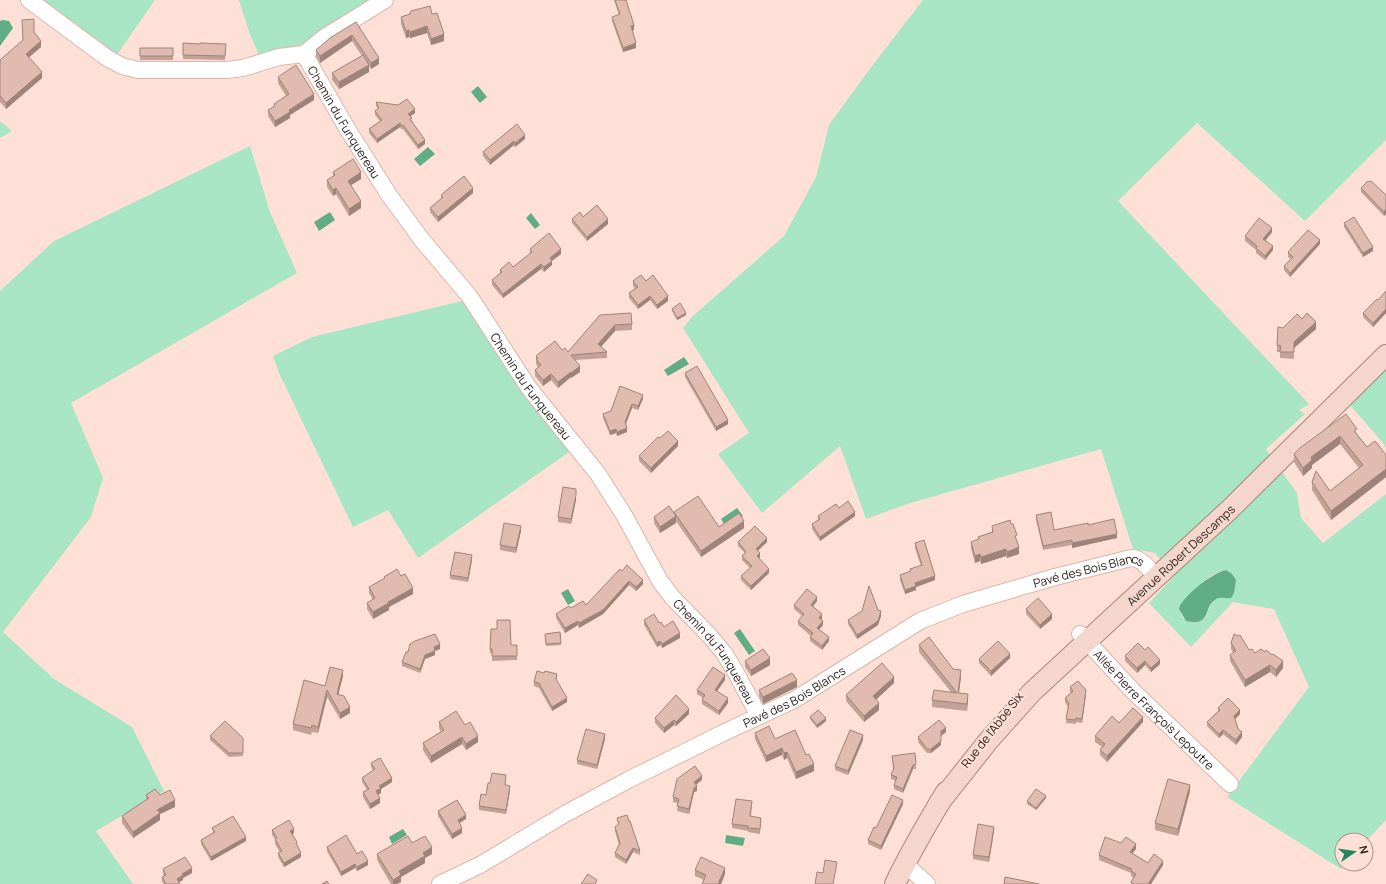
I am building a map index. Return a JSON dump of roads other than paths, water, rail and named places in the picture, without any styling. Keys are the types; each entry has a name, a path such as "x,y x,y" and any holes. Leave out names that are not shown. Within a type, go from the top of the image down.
{"main road":[{"name":"Avenue Robert Descamps","path":"1051,668 1153,574 1227,512 1386,355"},
{"name":"Rue de l'Abbé Six","path":"895,884 904,863 940,803 989,740 1051,668"}],"street":[{"name":"Chemin du Funquereau","path":"29,0 107,58 122,66 130,68 227,70 243,68 279,57 304,54 325,37 385,0"},
{"name":"Chemin du Funquereau","path":"304,54 388,195 422,240 470,297 529,388 598,474 624,515 665,589 724,653 759,716"},
{"name":"Pavé des Bois Blancs","path":"440,884 480,865 565,814 628,780 794,700 911,626 949,608 1054,577 1131,558 1137,558 1153,574"},
{"name":"Allée Pierre François Lepoutre","path":"1084,638 1134,692 1230,784"},
{"path":"904,863 927,884"}]}
